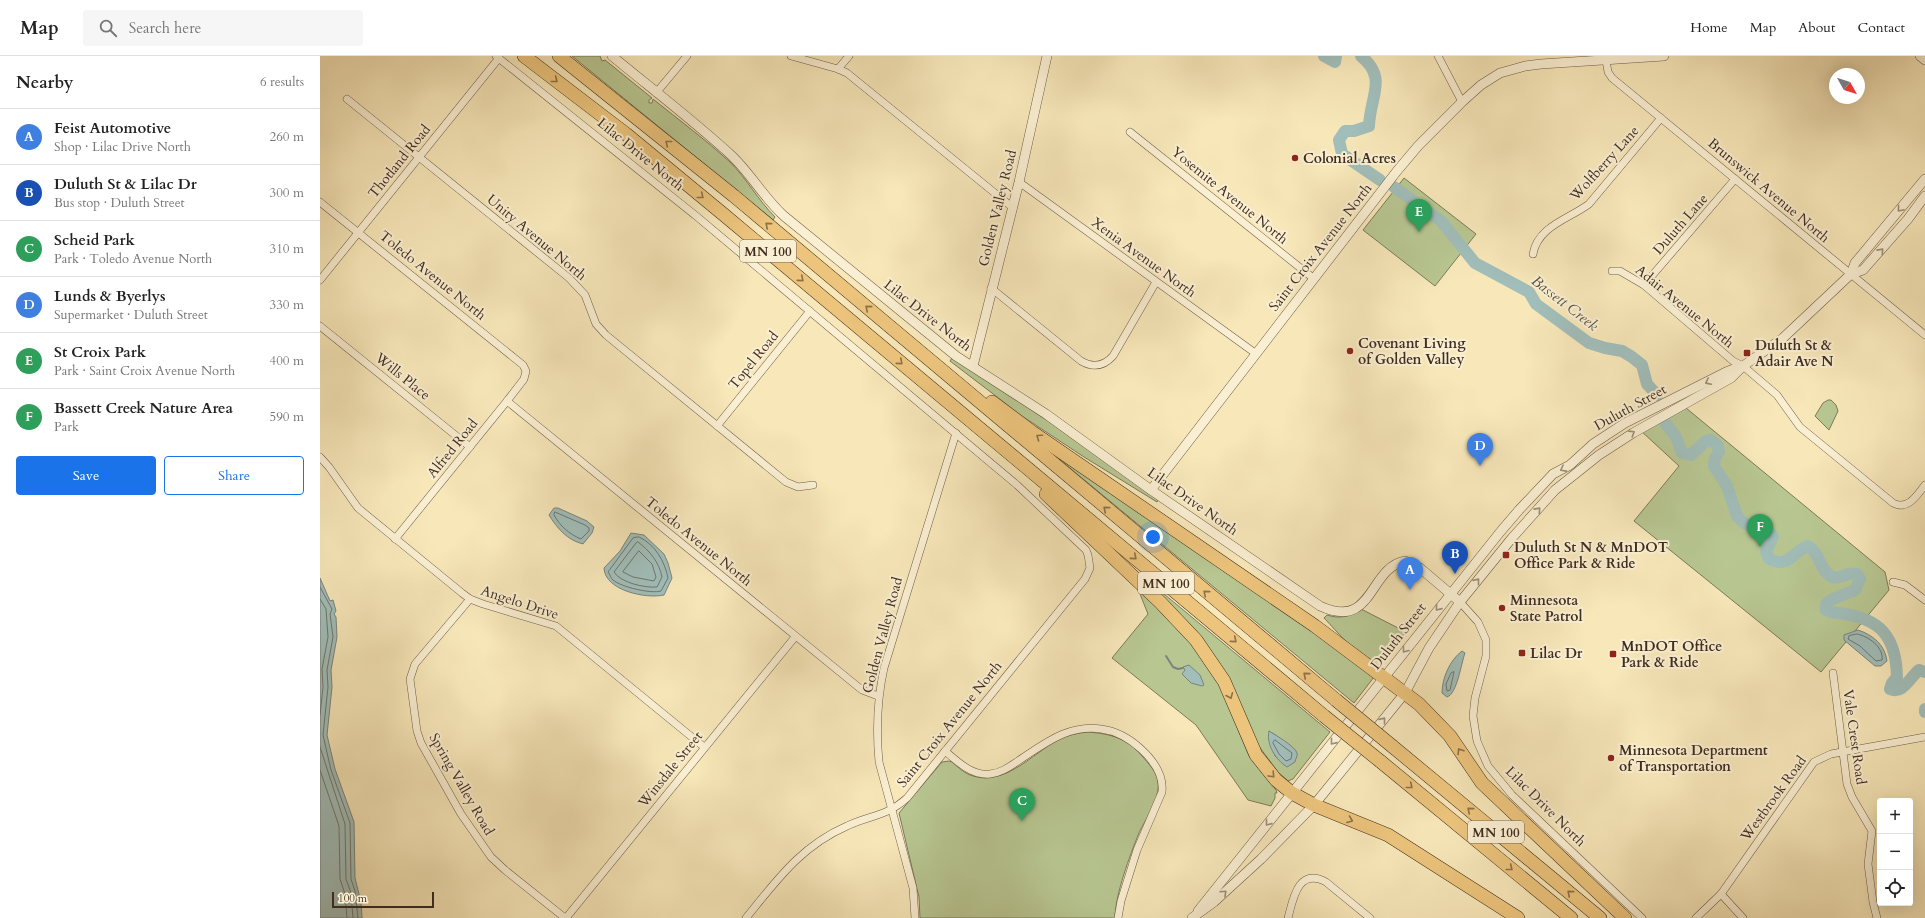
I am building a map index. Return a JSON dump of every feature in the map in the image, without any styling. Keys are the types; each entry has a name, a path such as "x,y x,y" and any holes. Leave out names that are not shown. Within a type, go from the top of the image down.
{"highway":[{"name":"MN 100","path":"524,56 626,134 1324,716 1570,918"},
{"name":"MN 100","path":"559,56 734,196 1336,700 1600,918"},
{"path":"898,333 953,371 1006,413 1058,450 1309,621 1405,693 1440,724 1482,782 1625,918"},
{"path":"1007,451 1045,493 1192,635 1224,681 1256,755 1276,780 1292,792 1314,805 1388,835 1518,918"}],"street":[{"name":"Lilac Drive North","path":"612,56 731,155 746,171 774,207 788,220 928,334 973,366 1046,414 1151,490 1320,606 1342,613 1357,607 1394,564 1405,561 1420,568 1460,602 1478,622 1486,640 1486,656 1475,698 1473,716 1477,741 1488,766 1512,795 1642,918"},
{"path":"656,93 687,56"},
{"path":"791,56 838,69 858,81 1012,207"},
{"path":"838,69 849,56"},
{"name":"Golden Valley Road","path":"973,366 991,288 1019,182 1048,56"},
{"path":"1438,56 1462,102"},
{"name":"Saint Croix Avenue North","path":"1151,490 1255,353 1397,171 1418,146 1481,85 1500,73 1525,66 1664,56"},
{"path":"1920,56 1925,60"},
{"name":"Lilac Drive North","path":"498,57 639,169 956,433 1017,485 1075,539 1086,550 1089,560"},
{"name":"Thotland Road","path":"320,280 498,57"},
{"name":"Brunswick Avenue North","path":"1606,60 1608,72 1612,78 1925,335"},
{"name":"Unity Avenue North","path":"347,99 569,278 585,295 593,318 600,329 786,482 798,487 812,485"},
{"name":"Wolfberry Lane","path":"1533,254 1535,245 1541,236 1550,228 1589,204 1661,118"},
{"name":"Yosemite Avenue North","path":"1130,132 1313,278"},
{"name":"Duluth Lane","path":"1644,285 1735,179"},
{"name":"Duluth Street","path":"1851,274 1855,262 1925,179"},
{"name":"Xenia Avenue North","path":"1019,182 1108,245 1156,282 1255,353"},
{"name":"Duluth Street","path":"1193,918 1214,902 1282,838 1314,805 1405,693 1429,648 1460,602 1512,538 1555,490 1616,444 1647,424 1730,378 1743,366 1783,338 1851,274 1863,270 1908,219 1925,196"},
{"name":"Toledo Avenue North","path":"320,202 523,365 526,371"},
{"name":"Adair Avenue North","path":"1612,271 1620,271 1644,285 1733,361 1743,366 1781,399 1800,427 1893,503 1902,505 1912,500 1925,485"},
{"path":"991,288 1081,361 1094,366 1108,361 1113,356 1156,282"},
{"name":"Topel Road","path":"717,426 810,311"},
{"name":"Wills Place","path":"320,326 470,447"},
{"name":"Duluth Street","path":"1193,918 1518,510 1553,474 1570,465 1593,444 1625,423 1726,372 1743,366"},
{"name":"Alfred Road","path":"395,539 507,401 524,379 526,371"},
{"name":"Toledo Avenue North","path":"507,401 862,690 878,696"},
{"name":"Golden Valley Road","path":"915,918 913,888 879,762 877,740 878,696 884,668 956,433"},
{"name":"Angelo Drive","path":"320,457 329,467 358,508 470,599 556,626 704,747"},
{"name":"Saint Croix Avenue North","path":"746,918 782,874 809,848 848,825 884,814 892,810 907,798 1085,578 1090,568 1089,560"},
{"path":"1893,582 1905,585 1925,600"},
{"name":"Spring Valley Road","path":"470,599 416,664 412,672 410,680 417,731 421,743 452,799 481,844 505,870 566,918"},
{"name":"Winsdale Street","path":"566,918 795,636"},
{"name":"Vale Crest Road","path":"1834,673 1842,752 1847,784 1852,798 1872,831 1868,864 1873,902 1877,918"},
{"path":"945,751 966,768 985,774 998,772 1007,768 1057,736 1074,730 1094,728 1110,730 1126,737 1136,744 1148,756 1157,770 1162,782 1162,792 1137,850 1121,901 1118,918"},
{"name":"Westbrook Road","path":"1696,918 1721,894 1814,762 1822,757 1842,752 1925,737"},
{"path":"1288,918 1296,889 1300,884 1312,878 1320,879 1326,882 1370,918"},
{"path":"1721,894 1743,918"}],"green space":[{"path":"572,56 600,56 602,61 605,60 652,98 649,100 649,103 652,103 653,99 702,138 730,162 775,217 773,220"},
{"path":"1404,178 1476,234 1435,286 1363,230"},
{"path":"952,358 1048,421 1158,500 1157,502 1084,457 1022,416 950,361"},
{"path":"1831,400 1836,405 1838,411 1829,430 1815,416 1823,403"},
{"path":"1686,408 1885,572 1889,590 1821,672 1634,521 1679,466 1640,430"},
{"path":"1062,456 1259,592 1374,677 1354,703 1059,459"},
{"path":"1128,564 1330,732 1293,779 1288,781 1278,772 1255,741 1232,693","holes":["1269,731 1277,736 1297,756 1287,766 1275,756"]},
{"path":"1138,589 1181,628 1213,669 1249,756 1276,790 1277,793 1275,793 1275,798 1271,806 1248,800 1196,725 1112,658 1148,614"},
{"path":"1361,609 1406,632 1389,652 1378,658 1378,661 1363,656 1348,644 1324,618 1327,615 1336,617 1353,614"},
{"path":"1088,732 1118,738 1130,745 1152,768 1158,782 1155,802 1131,852 1117,898 1115,918 920,918 919,897 899,813 942,762 952,762 964,772 973,776 985,778 996,777 1018,767 1058,740 1073,734"}],"water":[{"path":"554,508 558,508 587,521 594,527 592,533 583,544 572,540 555,524 549,515"},
{"path":"631,533 644,535 664,554 672,578 664,595 648,596 628,592 619,588 606,576 604,568 620,551"},
{"path":"320,578 330,601 333,600 336,611 334,614 336,617 337,637 331,670 332,687 327,735 335,769 354,822 355,878 361,902 362,918 320,918"},
{"path":"1858,630 1869,635 1881,645 1887,661 1881,666 1875,666 1844,640 1844,635"},
{"path":"1462,651 1465,653 1456,685 1447,697 1442,693 1443,681 1450,664"},
{"path":"1189,665 1200,675 1204,685 1202,686 1191,683 1182,674 1185,670 1183,667"},
{"path":"1269,731 1289,744 1295,750 1297,754 1295,762 1287,767 1279,760 1270,747 1268,736"}],"waterway":[{"name":"Bassett Creek","path":"1324,56 1335,62 1336,56"},
{"name":"Bassett Creek","path":"1361,56 1369,64 1374,72 1376,80 1376,88 1369,126 1354,131 1345,131 1339,140 1342,154 1380,180"},
{"name":"Bassett Creek","path":"1394,187 1441,221 1475,263 1529,292 1536,304 1589,343 1622,351 1632,357 1642,365 1647,384 1657,395"},
{"name":"Bassett Creek","path":"1666,424 1676,437 1682,453 1691,455 1706,441 1711,440 1718,446 1719,452 1715,458 1714,466 1727,486 1737,516 1744,523 1769,532 1773,536 1766,552 1769,559 1776,562 1786,561 1808,546 1815,553 1825,571 1829,575 1836,578 1853,573 1857,574 1860,579 1855,590 1831,600 1826,604 1826,610 1859,617 1880,628 1887,637 1896,661 1897,677 1892,683 1890,689 1899,690 1919,670 1925,672"},
{"path":"1166,656 1173,667 1178,669 1183,668"}],"place":[{"name":"Colonial Acres","path":"1295,158"},
{"name":"St Croix Park","path":"1419,232"},
{"name":"Covenant Living of Golden Valley","path":"1350,351"},
{"name":"Duluth St & Adair Ave N","path":"1747,353"},
{"name":"Lunds & Byerlys","path":"1480,466"},
{"name":"Bassett Creek Nature Area","path":"1760,547"},
{"name":"Duluth St N & MnDOT Office Park & Ride","path":"1506,555"},
{"name":"Duluth St & Lilac Dr","path":"1455,574"},
{"name":"Feist Automotive","path":"1410,590"},
{"name":"Minnesota State Patrol","path":"1502,608"},
{"name":"Lilac Dr","path":"1522,653"},
{"name":"MnDOT Office Park & Ride","path":"1613,654"},
{"name":"Minnesota Department of Transportation","path":"1611,758"},
{"name":"Scheid Park","path":"1022,821"}]}
